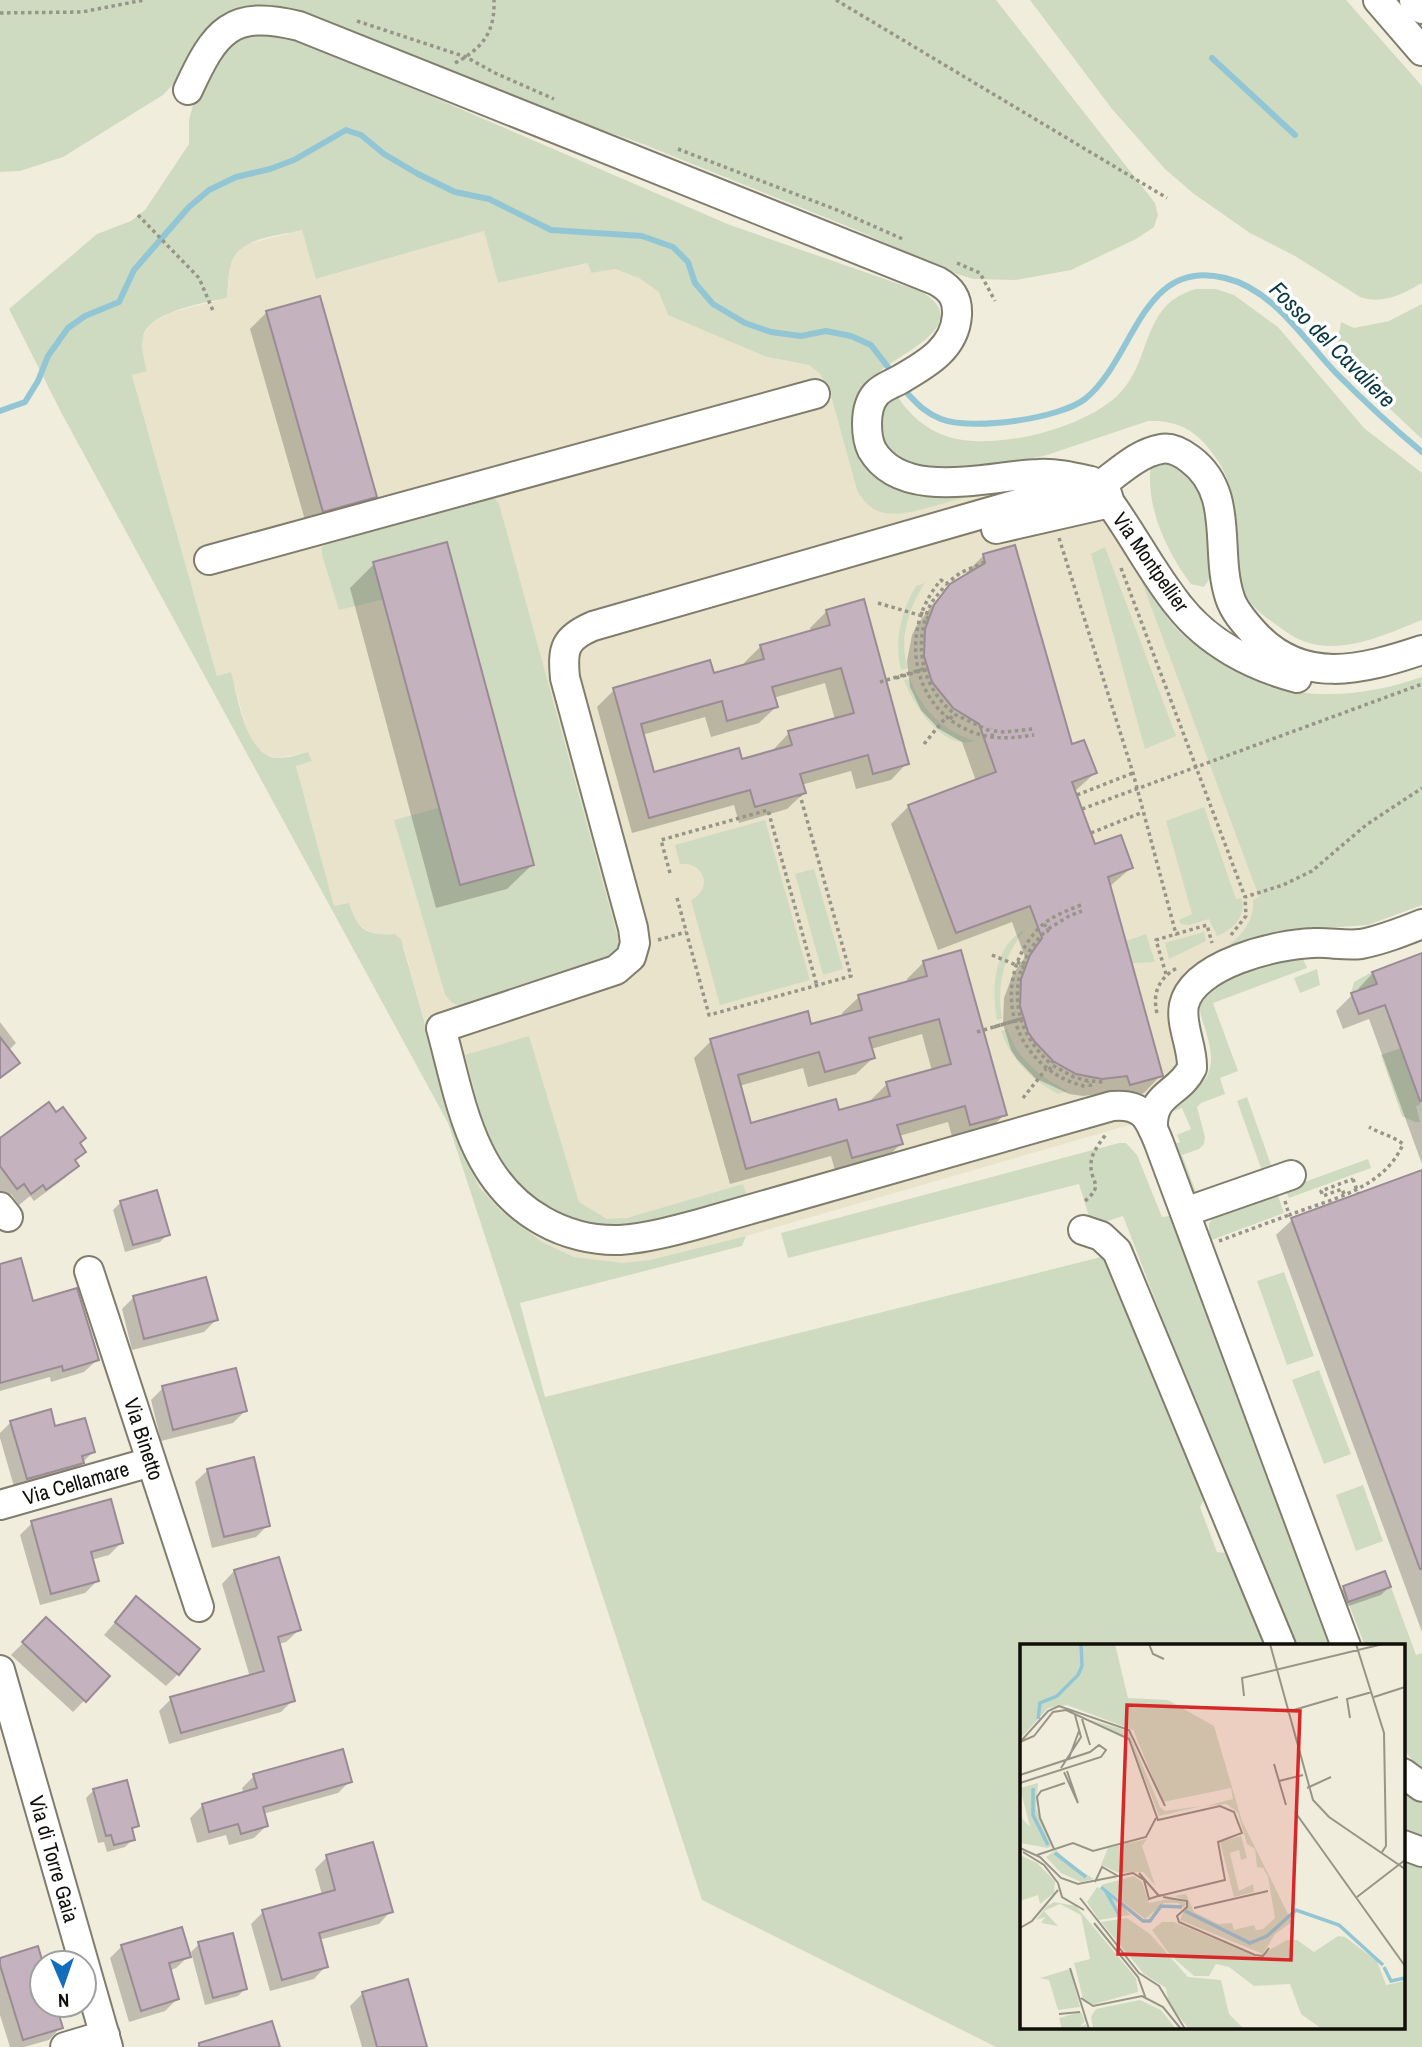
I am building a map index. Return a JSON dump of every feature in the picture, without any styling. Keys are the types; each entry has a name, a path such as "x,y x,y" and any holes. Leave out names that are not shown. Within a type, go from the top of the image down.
{"street":[{"path":"1378,0 1422,51"},
{"path":"1414,0 1422,9"},
{"path":"188,90 200,64 215,42 233,25 260,20 299,26 937,281 954,295 957,305 955,328 942,350 930,361 882,389 872,401 867,429 873,450 895,470 926,480 958,483 1052,473 1107,494"},
{"path":"209,561 815,394"},
{"path":"1345,1644 1185,1212 1153,1129 1143,1113 1116,1096 1081,1115 677,1230 619,1240 582,1236 562,1230 525,1211 492,1177 463,1112 441,1028 616,970 631,957 635,943 643,934 565,678 566,646 576,634 593,626 1052,515 1107,494 1134,461 1160,449 1170,449 1198,465 1210,483 1219,505 1226,580 1231,601 1262,641 1283,657 1313,667 1342,669 1384,662 1422,650"},
{"path":"864,561 998,510 1048,506 1107,494"},
{"name":"Via Montpellier","path":"1107,494 1188,616 1215,641 1252,662 1302,679 1342,684 1390,676 1422,659"},
{"path":"1153,1129 1153,1115 1159,1102 1183,1082 1192,1068 1184,1006 1190,992 1204,976 1225,964 1291,945 1358,944 1422,924"},
{"path":"1185,1212 1284,1177"},
{"path":"1083,1230 1101,1236 1117,1251 1280,1644"},
{"name":"Via Binetto","path":"89,1271 199,1607"},
{"name":"Via Cellamare","path":"0,1505 152,1462"},
{"name":"Via di Torre Gaia","path":"0,1670 107,2041"},
{"path":"1404,1774 1422,1787"},
{"path":"1404,1845 1422,1852"},
{"path":"65,2047 107,2041"}],"path":[{"path":"0,13 82,12 144,0"},
{"path":"450,66 466,57 491,32 495,14 494,0"},
{"path":"836,0 1167,198"},
{"path":"138,215 199,278 214,313"},
{"path":"1052,515 1133,773 1176,934"},
{"path":"985,562 960,573 946,584 941,580 926,600 920,614 915,642 918,671 930,698 949,717 976,733 1005,739 1034,735"},
{"path":"1120,563 1245,897 1246,916 1225,941"},
{"path":"878,603 926,615 940,592 944,587 946,589"},
{"path":"929,619 926,617 921,656 936,694 951,711 953,708"},
{"path":"896,678 927,669"},
{"path":"880,682 927,669"},
{"path":"1082,809 1422,684"},
{"path":"924,744 954,714 978,727 990,731 991,727"},
{"path":"992,737 993,731 1032,729"},
{"path":"1077,795 1133,773"},
{"path":"1245,897 1283,885 1312,871 1366,825 1422,788"},
{"path":"677,898 709,1016 851,976 800,795"},
{"path":"670,873 661,840 768,810 817,986"},
{"path":"1091,833 1143,812"},
{"path":"1081,905 1044,924 1022,950 1016,963 1011,1007 1020,1037 1048,1069 1072,1083 1116,1096 1114,1122 1095,1151 1090,1165 1097,1182 1094,1193 1084,1201"},
{"path":"1044,924 1048,929 1082,911"},
{"path":"1187,962 1166,974 1156,940 1207,925 1213,947"},
{"path":"992,955 1023,965 1036,941 1044,931 1049,932"},
{"path":"643,934 657,941 686,932"},
{"path":"1025,968 1022,967 1018,979 1017,1006 1032,1044 1051,1064 1053,1061"},
{"path":"994,1027 1023,1018"},
{"path":"977,1032 1023,1018"},
{"path":"1023,1098 1052,1065 1074,1077 1088,1081 1090,1079 1090,1087"},
{"path":"1198,1249 1366,1186 1393,1165 1403,1144 1393,1136 1382,1135 1369,1127"},
{"path":"1284,1177 1289,1215"},
{"path":"1344,1194 1342,1189 1323,1196 1321,1191 1353,1179 1358,1193"}],"shaded area":[{"path":"302,230 317,279 484,231 498,283 589,263 591,273 615,269 639,278 767,357 809,365 820,374 834,403 857,490 862,499 881,512 1072,473 1100,512 1127,539 1259,897 1247,926 1233,942 1181,985 1167,1005 1181,1065 1164,1115 746,1236 650,1260 622,1264 574,1257 542,1242 501,1211 479,1187 461,1151 404,947 394,934 374,935 334,907 296,765 307,752 279,758 266,755 249,737 231,673 217,676 132,374 147,370 143,358 143,336 151,323 169,313 227,298 230,265 235,254 244,245"}],"green space":[{"path":"0,0 996,0 1155,203 1158,215 1154,227 1136,239 1071,270 1016,280 973,279 640,143 503,96 283,12 184,73 163,95 63,157 20,171 0,172"},
{"path":"1030,0 1346,0 1422,86 1422,283 1384,299 1360,297 1295,256 1250,233 1194,194 1165,169 1112,109"},
{"path":"279,31 730,225 922,292 936,304 941,315 938,326 917,346 880,371 863,388 854,407 855,421 865,454 982,493 923,509 891,514 872,508 857,490 829,388 820,374 809,365 767,357 668,315 659,292 639,278 615,269 591,273 588,263 498,283 484,231 316,279 302,230 250,243 235,255 230,268 227,298 178,310 155,321 143,338 147,371 132,375 217,676 231,672 245,725 259,749 268,756 280,758 308,752 312,761 296,766 334,906 349,903 356,920 365,929 377,934 395,934 401,939 461,1151 479,1187 501,1211 542,1242 574,1257 622,1263 650,1260 746,1236 742,1246 520,1303 545,1397 1101,1257 1112,1270 1205,1498 1200,1507 1217,1552 1227,1553 1266,1644 1020,1644 1020,2030 1404,2030 1404,1855 1422,1861 1422,2047 996,2047 702,1900 448,1123 62,414 9,309 97,234 131,221 145,210 189,144 189,120 196,94 220,52 235,41"},
{"path":"1196,289 1216,289 1234,295 1278,327 1364,428 1422,473 1422,620 1364,641 1333,646 1299,639 1262,614 1246,596 1240,580 1228,480 1205,444 1179,425 1148,421 1047,455 962,474 904,464 882,446 880,409 896,394 912,415 925,426 949,437 968,441 1013,439 1037,434 1061,427 1102,408 1129,382 1149,335 1165,308 1178,297"},
{"path":"1422,304 1422,439 1372,392 1336,351 1341,322 1354,328 1389,321"},
{"path":"1159,456 1179,462 1206,496 1211,576 1204,587 1191,584 1173,557 1159,527 1150,480 1151,464"},
{"path":"495,499 499,504 618,938 618,948 611,955 464,1006 452,1002 445,994 394,820 439,808 460,885 533,865 384,599 339,610 322,547"},
{"path":"1105,547 1176,736 1145,749 1091,554"},
{"path":"1139,574 1165,614 1184,635 1238,672 1263,683 1314,694 1341,694 1368,691 1422,677 1422,905 1368,925 1298,930 1222,951 1244,929 1251,916 1253,900 1259,897"},
{"path":"925,583 910,613 904,646 908,668 901,670 898,648 903,616 916,586"},
{"path":"910,679 920,700 935,718 953,732 975,741 952,739 931,724 915,702 904,680"},
{"path":"1204,807 1236,899 1241,898 1243,905 1237,922 1217,936 1209,919 1189,925 1181,924 1179,920 1192,914 1166,821"},
{"path":"765,820 810,980 720,1005 691,900 702,889 703,877 695,867 680,864 675,845"},
{"path":"814,869 843,969 823,975 795,874"},
{"path":"1025,930 1003,971 1000,995 1002,1018 997,1020 994,995 997,969 1007,946"},
{"path":"1204,932 1206,941 1169,959 1165,943"},
{"path":"1146,934 1155,962 1132,963 1126,941"},
{"path":"1297,958 1303,959 1307,968 1213,1003 1238,1071 1220,1078 1225,1094 1197,1107 1205,1137 1204,1144 1199,1149 1182,1155 1196,1192 1190,1194 1171,1145 1180,1142 1177,1135 1191,1129 1182,1108 1171,1112 1201,1085 1210,1068 1211,1053 1200,1012 1201,1001 1207,992 1229,977"},
{"path":"1317,969 1320,985 1300,993 1294,978"},
{"path":"1372,972 1377,984 1351,993 1354,982"},
{"path":"1007,1029 1017,1050 1031,1066 1068,1091 1058,1094 1023,1068 1005,1041 1001,1031"},
{"path":"529,1036 579,1202 607,1219 627,1218 743,1184 747,1196 662,1222 612,1228 571,1219 535,1200 519,1186 495,1152 465,1055"},
{"path":"1401,1048 1421,1104 1416,1106 1420,1122 1402,1116 1381,1055"},
{"path":"1247,1097 1271,1165 1261,1168 1237,1101"},
{"path":"1126,1143 1137,1155 1162,1217 1177,1215 1341,1644 1292,1644 1268,1594 1123,1216 1092,1226 1079,1184 788,1258 781,1233"},
{"path":"1368,1159 1371,1168 1289,1198 1285,1189"},
{"path":"1277,1193 1284,1213 1209,1241 1209,1223 1216,1215"},
{"path":"1284,1272 1314,1356 1287,1365 1257,1281"},
{"path":"1319,1370 1351,1454 1324,1464 1292,1380"},
{"path":"1363,1485 1383,1541 1356,1551 1336,1495"},
{"path":"1391,1587 1416,1655 1422,1653 1422,1770 1408,1755 1404,1746 1404,1644 1364,1644 1348,1602"},
{"path":"1404,1787 1422,1802 1422,1837 1404,1830"}],"building":[{"path":"320,296 377,497 323,512 266,311"},
{"path":"447,542 534,865 460,885 373,562"},
{"path":"1015,545 1072,744 1084,740 1097,773 1072,782 1095,844 1121,835 1133,868 1108,877 1163,1076 1130,1085 1127,1076 1102,1079 1076,1074 1053,1061 1035,1042 1028,1032 1020,1006 1021,979 1030,955 1042,938 1030,906 956,933 908,805 996,772 979,724 953,708 932,682 924,656 925,629 934,605 950,584 985,563 983,554"},
{"path":"864,599 909,764 873,774 868,755 800,774 806,793 755,807 750,790 649,818 613,688 710,660 714,673 764,659 760,645 830,625 826,610","holes":["841,668 854,713 788,731 792,745 742,759 739,748 654,772 641,724 722,701 727,721 778,707 772,687"]},
{"path":"961,950 1007,1115 970,1125 965,1106 897,1125 903,1144 852,1158 847,1140 746,1169 710,1039 808,1011 811,1024 862,1010 858,995 927,976 923,961","holes":["939,1019 951,1064 886,1082 890,1096 839,1110 836,1099 751,1123 738,1075 819,1052 825,1072 875,1058 869,1038"]},
{"path":"1422,953 1420,1101 1385,1005 1359,1014 1351,993 1377,984 1372,972"},
{"path":"0,1037 20,1063 0,1078"},
{"path":"49,1102 56,1112 63,1107 86,1138 80,1143 86,1152 75,1160 79,1166 46,1190 43,1185 31,1194 24,1184 17,1189 0,1166 0,1138"},
{"path":"1422,1170 1422,1569 1420,1569 1291,1218"},
{"path":"157,1190 170,1235 133,1245 120,1201"},
{"path":"21,1258 33,1301 77,1288 99,1360 63,1371 62,1366 0,1383 0,1264"},
{"path":"206,1277 218,1320 144,1339 133,1296"},
{"path":"236,1368 247,1411 173,1430 162,1386"},
{"path":"51,1409 55,1426 85,1418 95,1452 82,1456 84,1463 27,1479 10,1421"},
{"path":"254,1457 270,1526 224,1537 207,1469"},
{"path":"111,1499 123,1543 91,1552 99,1581 51,1594 31,1521"},
{"path":"279,1557 301,1630 278,1637 295,1701 181,1733 170,1697 264,1671 234,1570"},
{"path":"1385,1571 1391,1587 1348,1602 1343,1586"},
{"path":"136,1596 200,1649 179,1675 115,1622"},
{"path":"46,1617 110,1676 86,1702 22,1642"},
{"path":"343,1749 352,1782 263,1807 268,1826 241,1834 238,1824 209,1832 202,1804 257,1788 253,1774"},
{"path":"127,1780 139,1826 132,1828 135,1840 114,1845 111,1835 106,1836 93,1789"},
{"path":"373,1842 393,1912 319,1933 328,1967 282,1980 262,1910 335,1890 326,1855"},
{"path":"182,1927 191,1957 169,1963 179,1999 141,2011 121,1945"},
{"path":"233,1933 247,1989 213,1998 198,1942"},
{"path":"28,1949 28,2019 60,2019 63,2028 23,2040 0,1958"},
{"path":"408,1979 427,2047 377,2047 362,1992"},
{"path":"272,2021 280,2047 199,2047 199,2043"}],"waterway":[{"path":"1212,58 1295,135"},
{"name":"Fosso del Cavaliere","path":"0,411 25,402 38,381 48,356 68,328 85,316 119,302 134,270 189,207 209,190 236,177 294,160 346,130 361,135 384,154 418,174 455,192 489,199 551,230 642,236 673,247 688,262 695,283 713,304 745,323 771,332 801,336 826,331 851,336 871,345 891,371"},
{"name":"Fosso del Cavaliere","path":"908,394 936,417 973,424 1014,421 1073,406 1085,399 1102,381 1142,316 1157,297 1175,282 1197,276 1225,278 1242,284 1273,304 1347,383 1422,452"}]}
